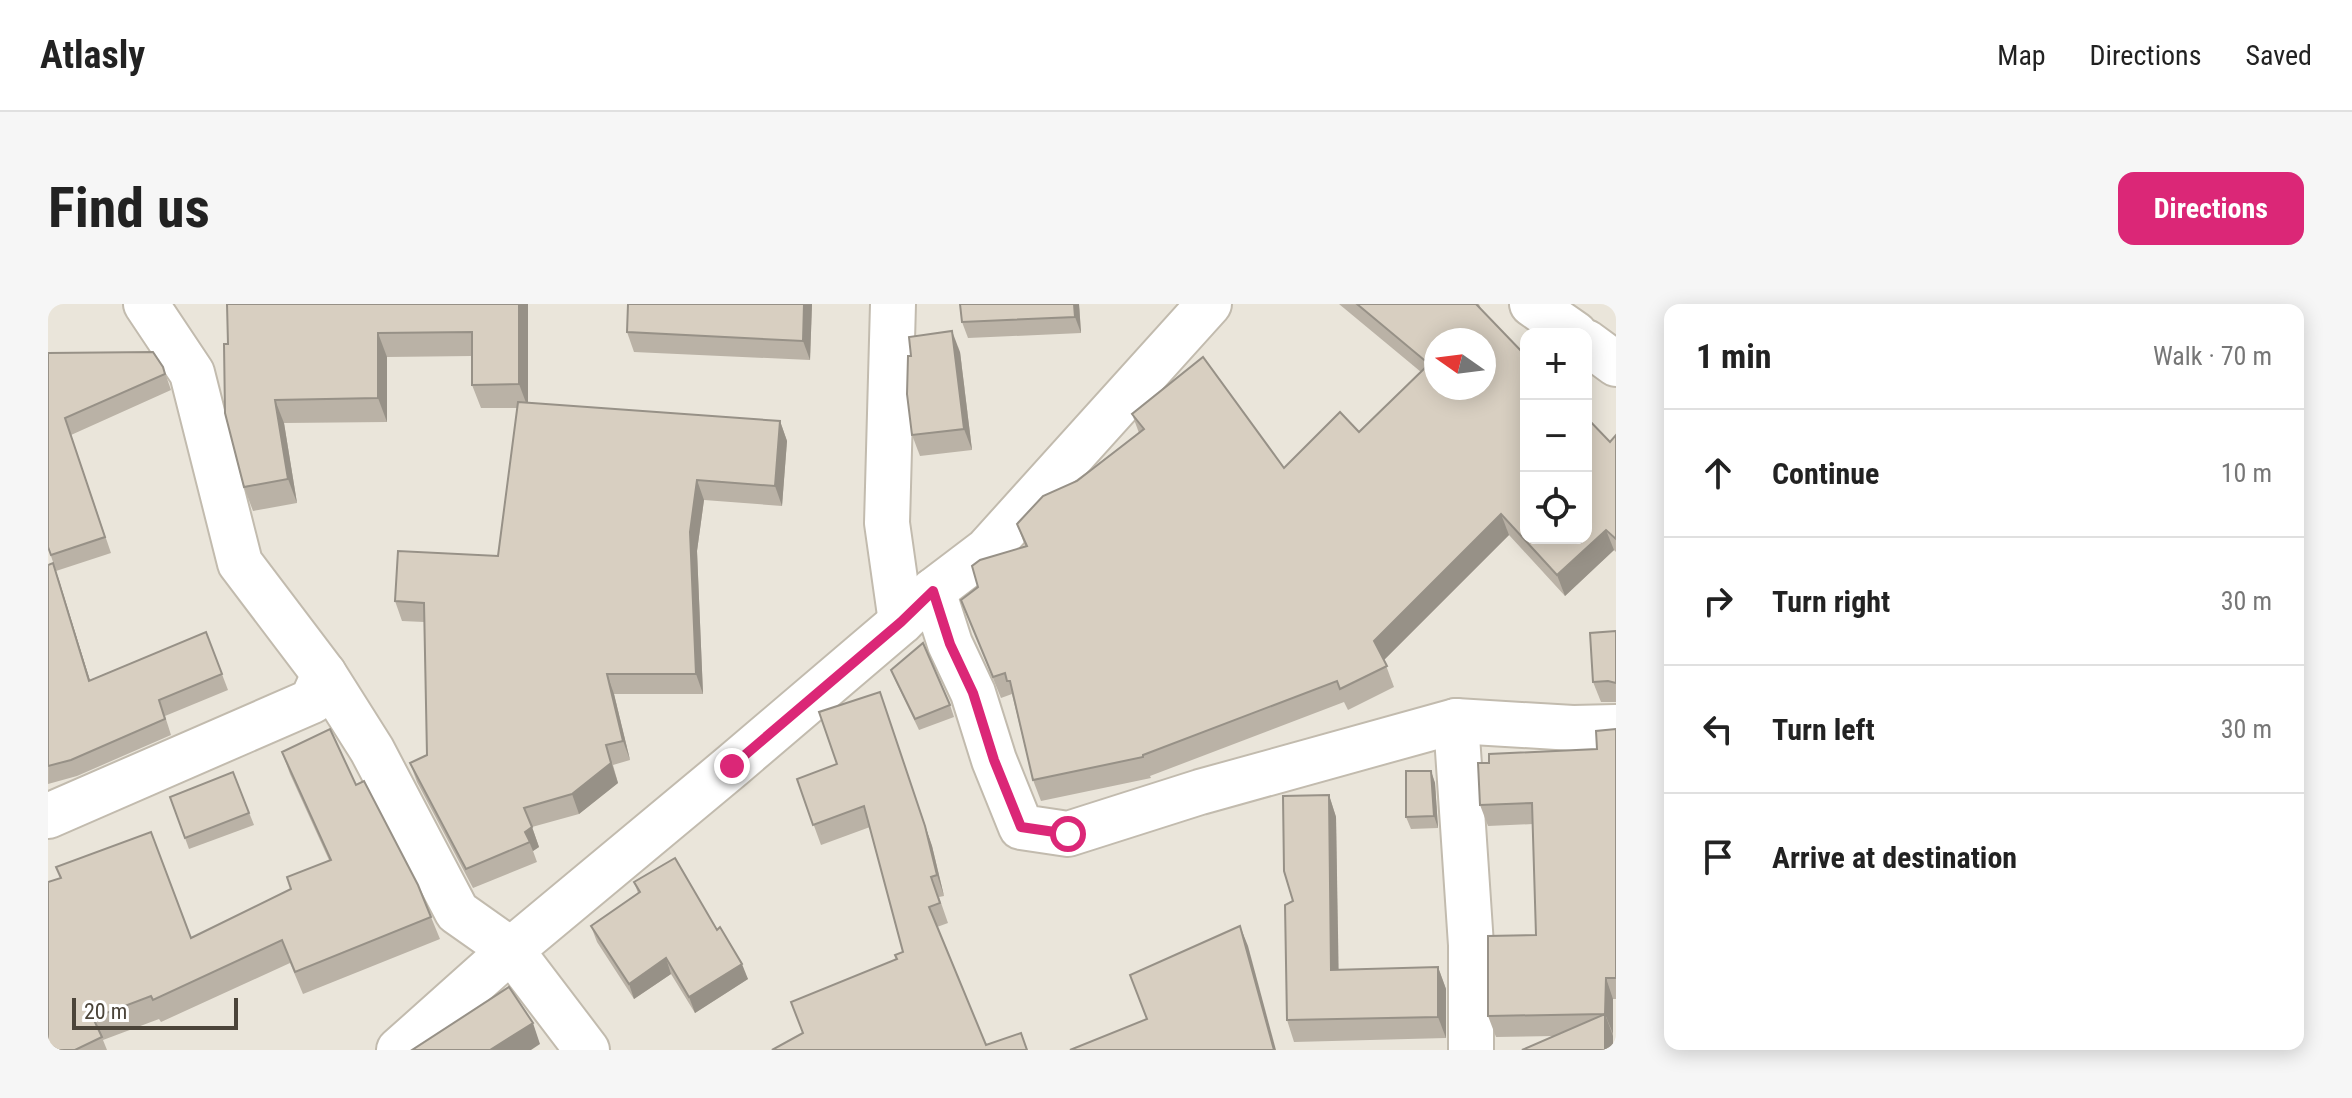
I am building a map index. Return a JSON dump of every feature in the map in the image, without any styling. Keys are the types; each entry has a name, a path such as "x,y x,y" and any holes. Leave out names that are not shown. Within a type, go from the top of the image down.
{"street":[{"path":"146,304 192,373 240,563 324,674 372,750 457,912 511,950 587,1050"},
{"path":"893,304 887,523 901,622"},
{"path":"399,1050 511,950 744,756 933,591 987,550 1209,304"},
{"path":"1532,304 1566,328"},
{"path":"1592,346 1616,364"},
{"path":"933,591 950,644 973,693 994,760 1021,827 1068,834 1200,792 1456,721 1573,728 1616,727"},
{"path":"48,816 312,701 324,674"},
{"path":"1456,721 1471,945 1471,1050"}],"shaded area":[{"path":"48,304 1616,304 1616,1050 48,1050"}],"building":[{"path":"227,304 519,304 519,384 472,385 472,332 378,333 378,398 275,400 288,479 244,487 225,413"},
{"path":"628,304 804,304 803,341 627,332"},
{"path":"960,304 1074,304 1075,317 962,322"},
{"path":"1357,304 1476,304 1520,350 1520,535 1501,514 1374,641 1387,666 1340,689 1337,681 1143,757 1033,780 1010,681 1007,681 1005,673 993,677 961,600 978,587 972,566 980,560 1027,546 1017,524 1043,496 1077,481 1144,429 1132,414 1203,357 1284,468 1340,412 1359,432 1424,369 1424,400 1496,400 1496,328 1424,328 1424,360"},
{"path":"952,331 964,429 912,435 907,394 908,356 911,356 909,337"},
{"path":"153,352 165,374 65,418 105,537 51,555 48,547 48,353"},
{"path":"518,402 780,421 775,486 697,480 690,532 696,674 607,674 623,741 606,745 611,763 572,794 524,808 532,827 525,832 530,842 466,869 410,763 427,755 424,603 395,601 398,551 498,556"},
{"path":"1592,423 1610,442 1616,435 1616,539 1606,530 1592,543"},
{"path":"1529,544 1591,544 1557,575"},
{"path":"53,563 89,681 206,632 222,674 159,700 165,719 71,760 48,766 48,565"},
{"path":"1616,631 1616,683 1593,682 1590,633"},
{"path":"923,643 950,705 915,719 891,670"},
{"path":"880,692 925,826 937,875 931,877 940,903 929,907 986,1045 1021,1033 1027,1050 772,1050 803,1033 791,1002 897,959 895,955 903,952 864,806 813,825 797,779 837,764 819,712"},
{"path":"330,729 356,785 364,781 418,885 431,917 295,972 282,940 153,1000 151,996 93,1018 102,1037 75,1050 48,1050 48,882 61,878 56,867 151,832 191,938 291,889 287,877 331,860 282,752"},
{"path":"1616,729 1616,978 1606,978 1605,1014 1488,1016 1488,936 1536,935 1532,803 1480,805 1478,763 1489,763 1489,754 1597,749 1596,731"},
{"path":"1406,771 1431,771 1434,816 1406,817"},
{"path":"233,772 249,813 185,838 170,797"},
{"path":"1329,795 1331,970 1438,967 1438,1017 1287,1020 1285,905 1293,901 1284,871 1283,796"},
{"path":"675,858 717,930 720,927 742,964 689,997 666,958 629,984 591,926 640,892 634,882"},
{"path":"1240,926 1274,1050 1070,1050 1147,1019 1130,975"},
{"path":"509,987 533,1023 490,1050 412,1050"},
{"path":"1605,1014 1605,1050 1522,1050"}],"route":[{"path":"732,766 933,591 950,644 973,693 994,760 1021,827 1068,834"}]}
